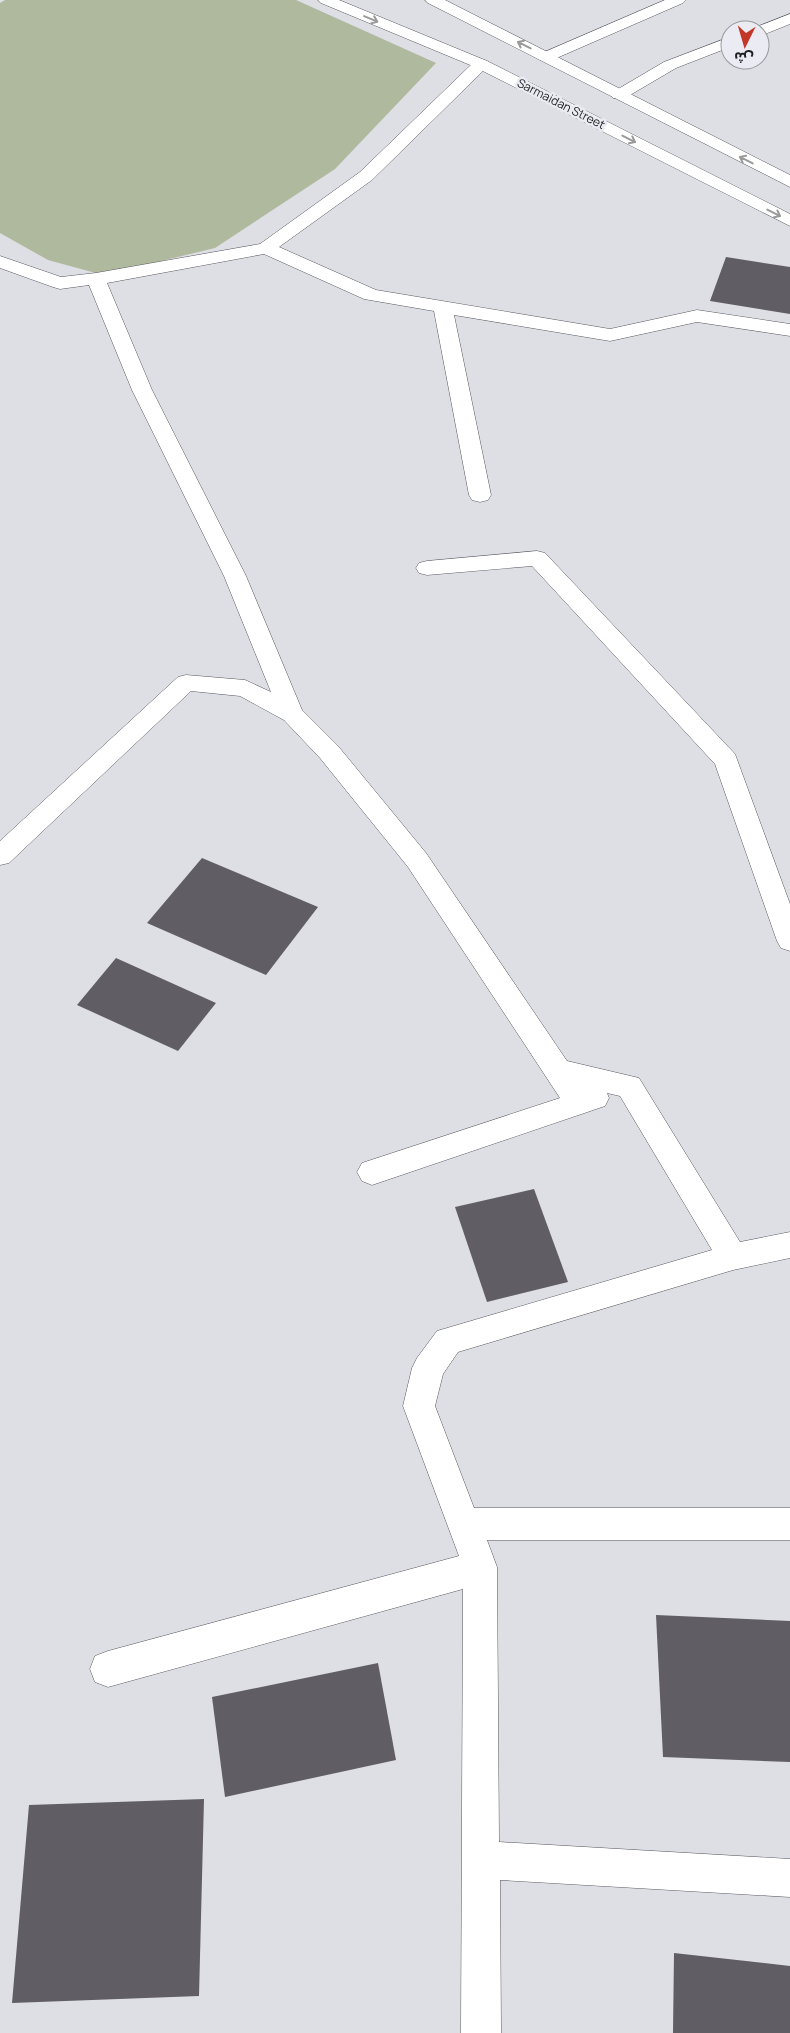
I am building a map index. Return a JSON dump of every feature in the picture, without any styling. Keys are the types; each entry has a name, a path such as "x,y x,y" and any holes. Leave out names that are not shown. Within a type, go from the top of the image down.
{"street":[{"name":"Sarmaidan Street","path":"326,0 481,64 790,221"},
{"path":"433,0 790,182"},
{"path":"546,57 678,0"},
{"path":"770,27 790,19"},
{"path":"619,95 670,65 720,46"},
{"path":"0,262 60,283 96,279 266,248 366,176 481,64"},
{"path":"522,85 533,88 560,86 571,81 572,76 565,67"},
{"path":"592,120 588,115 590,107 596,103 614,101 636,104"},
{"path":"266,248 371,295 610,335 696,316 790,330"},
{"path":"96,279 142,390 235,576 292,714"},
{"path":"443,308 480,495"},
{"path":"427,568 537,558 726,760 790,941"},
{"path":"0,856 186,683 245,688 292,714 329,752 417,860 580,1103"},
{"path":"558,1071 630,1086 733,1257"},
{"path":"372,1172 630,1086"},
{"path":"481,2033 480,1567 419,1406 428,1368 448,1341 733,1257 790,1245"},
{"path":"464,1524 790,1524"},
{"path":"108,1668 480,1567"},
{"path":"481,1860 790,1878"}],"green space":[{"path":"5,0 296,0 436,63 335,169 215,248 103,275 48,260 0,233 0,3"}],"building":[{"path":"726,257 790,267 790,314 710,301"},
{"path":"202,858 318,907 266,975 147,923"},
{"path":"116,958 216,1003 178,1051 77,1005"},
{"path":"534,1189 568,1282 487,1302 455,1207"},
{"path":"656,1615 790,1621 790,1762 663,1757"},
{"path":"378,1663 396,1760 225,1797 212,1697"},
{"path":"204,1799 199,1996 12,2003 29,1805"},
{"path":"674,1953 790,1966 790,2033 673,2033"}]}
